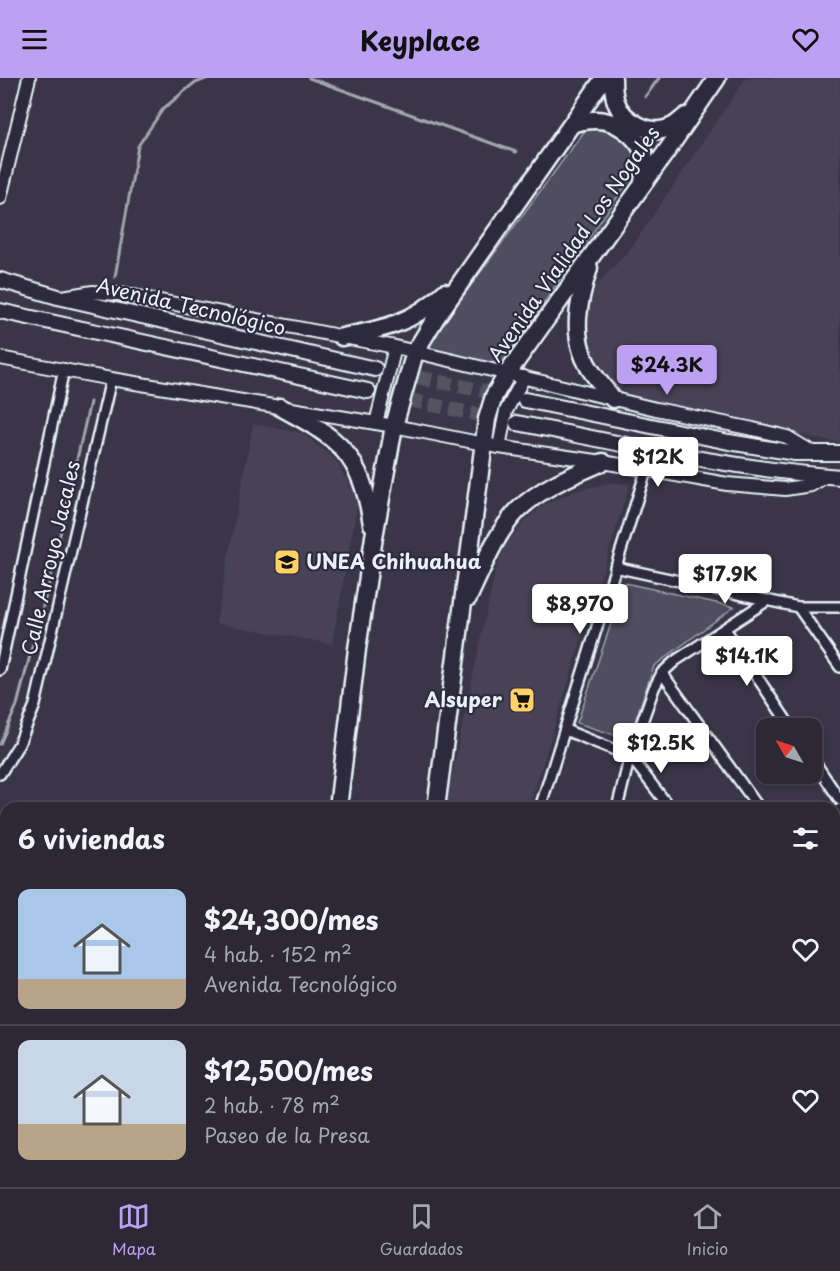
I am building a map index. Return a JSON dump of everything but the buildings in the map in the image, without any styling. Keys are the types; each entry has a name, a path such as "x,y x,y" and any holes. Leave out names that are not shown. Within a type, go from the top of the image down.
{"highway":[{"path":"339,802 357,649 374,537 393,426 415,352 435,319 604,78"},
{"path":"613,78 616,104 626,116 642,127 657,131 669,128 695,108"},
{"name":"Avenida Vialidad Los Nogales","path":"437,802 462,610 492,445 490,409 494,396 507,374 717,78"},
{"path":"574,123 601,119 613,122 630,134 644,154 643,184"},
{"path":"594,253 580,297 577,336 588,366 613,399"},
{"path":"342,337 384,329 408,319 431,306 472,266"},
{"path":"280,407 338,442 352,460 361,476 374,537"},
{"path":"462,610 502,532 518,511 560,480 603,462"}],"main road":[{"path":"0,198 29,78"},
{"name":"Avenida Tecnológico","path":"0,280 58,297 375,369"},
{"path":"58,297 93,292 129,295 395,347 613,399 787,437 812,452"},
{"path":"0,311 368,391"},
{"path":"376,423 395,347"},
{"path":"0,358 727,484 785,489 811,485 833,477"},
{"path":"492,445 506,411 524,378"},
{"path":"525,400 729,442 795,453 840,453"},
{"path":"517,423 700,460 833,477"}],"street":[{"path":"0,670 64,369"},
{"name":"Calle Arroyo Jacales","path":"0,774 19,744 35,705 111,379"},
{"path":"542,802 646,471"},
{"path":"615,567 798,607 840,607"},
{"path":"618,802 630,756 654,688 662,673 675,661 768,600"},
{"path":"798,607 840,667"},
{"path":"724,629 785,718"},
{"path":"662,673 755,802"},
{"path":"565,730 630,756 665,802"},
{"path":"822,773 840,800"}],"shaded area":[{"path":"746,78 840,78 840,443 657,407 603,382 580,336 596,285 629,251"},
{"path":"601,125 614,129 639,151 637,169 499,367 424,349 586,129"},
{"name":"UNEA Chihuahua","path":"253,424 302,433 335,459 358,501 332,644 216,623"},
{"path":"609,483 630,484 531,802 447,802 495,572 501,556 510,539 543,505 578,490"},
{"path":"625,583 734,607 654,666 627,739 577,723"}],"waterway":[{"path":"115,277 138,146 163,109 193,84 208,78"},
{"path":"309,78 516,152"},
{"path":"645,97 659,78"},
{"path":"0,744 17,705 49,583 90,402"}],"tunnel":[{"path":"377,369 523,399"},
{"path":"368,391 516,423"}],"place":[{"name":"UNEA Chihuahua","path":"287,562"},
{"name":"Alsuper","path":"522,700"}]}
